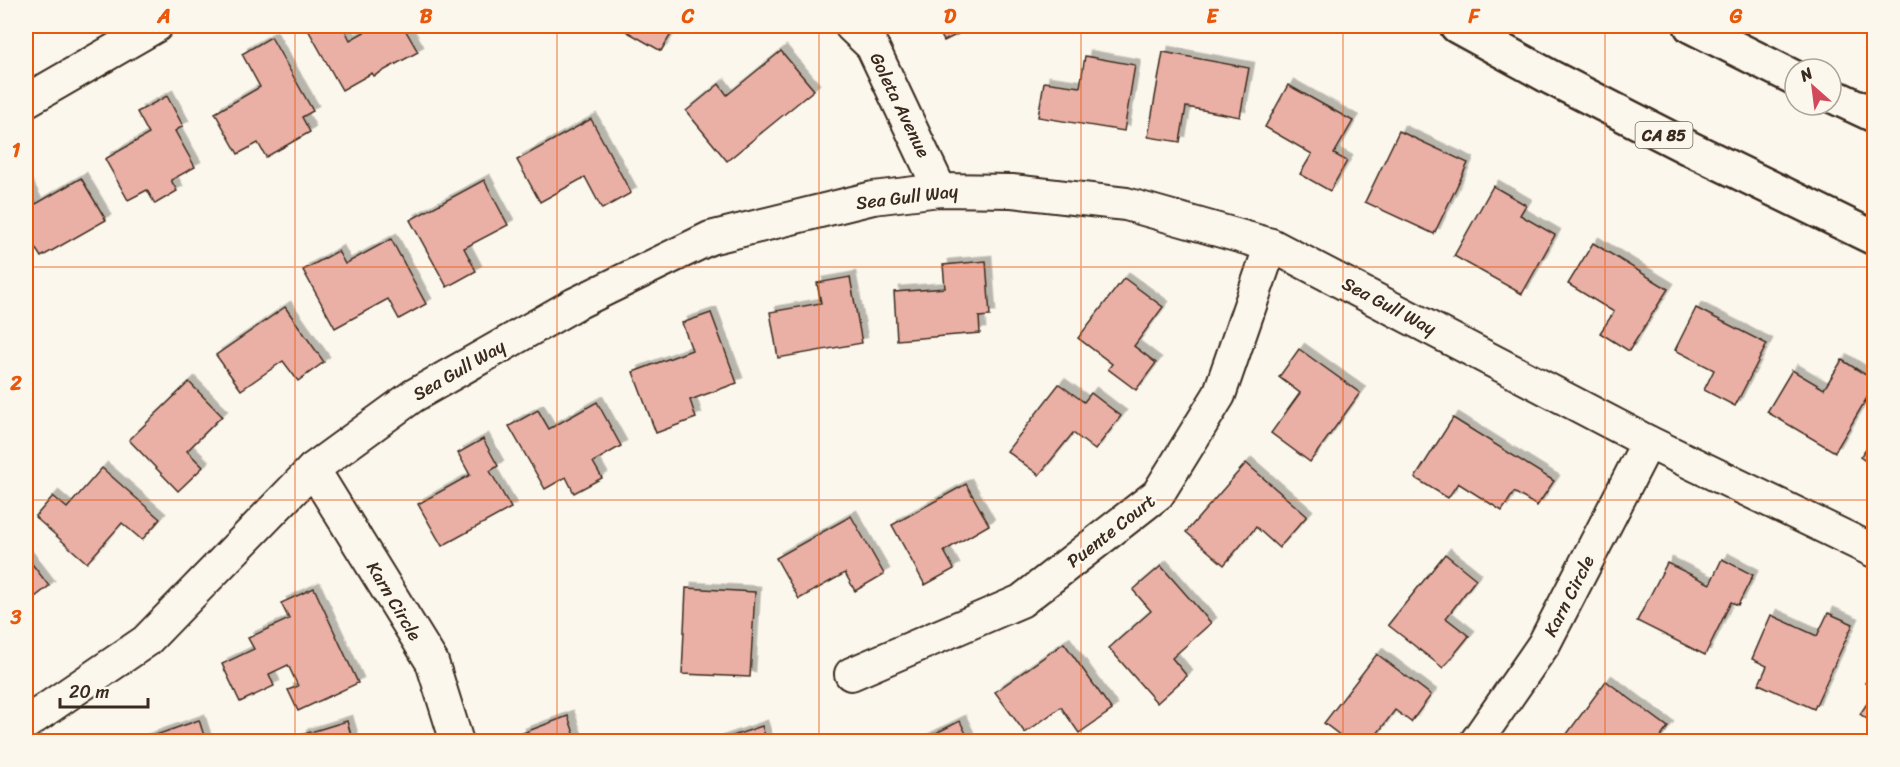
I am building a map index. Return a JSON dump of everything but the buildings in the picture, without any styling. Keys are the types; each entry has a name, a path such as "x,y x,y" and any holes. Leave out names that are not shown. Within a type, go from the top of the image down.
{"highway":[{"name":"CA 85","path":"1457,26 1693,150 1875,238"},
{"path":"1691,26 1783,72"},
{"path":"1843,101 1875,115"}],"street":[{"path":"26,101 156,26"},
{"name":"Goleta Avenue","path":"851,26 872,46 940,190"},
{"name":"Sea Gull Way","path":"32,728 146,641 313,469 413,396 575,303 710,238 873,198 940,190 1012,191 1126,204 1272,245 1648,441 1875,551"},
{"name":"Puente Court","path":"851,674 1021,601 1158,494 1219,395 1272,245"},
{"name":"Karn Circle","path":"1476,741 1544,644 1648,441"},
{"name":"Karn Circle","path":"313,469 432,662 457,741"}]}
